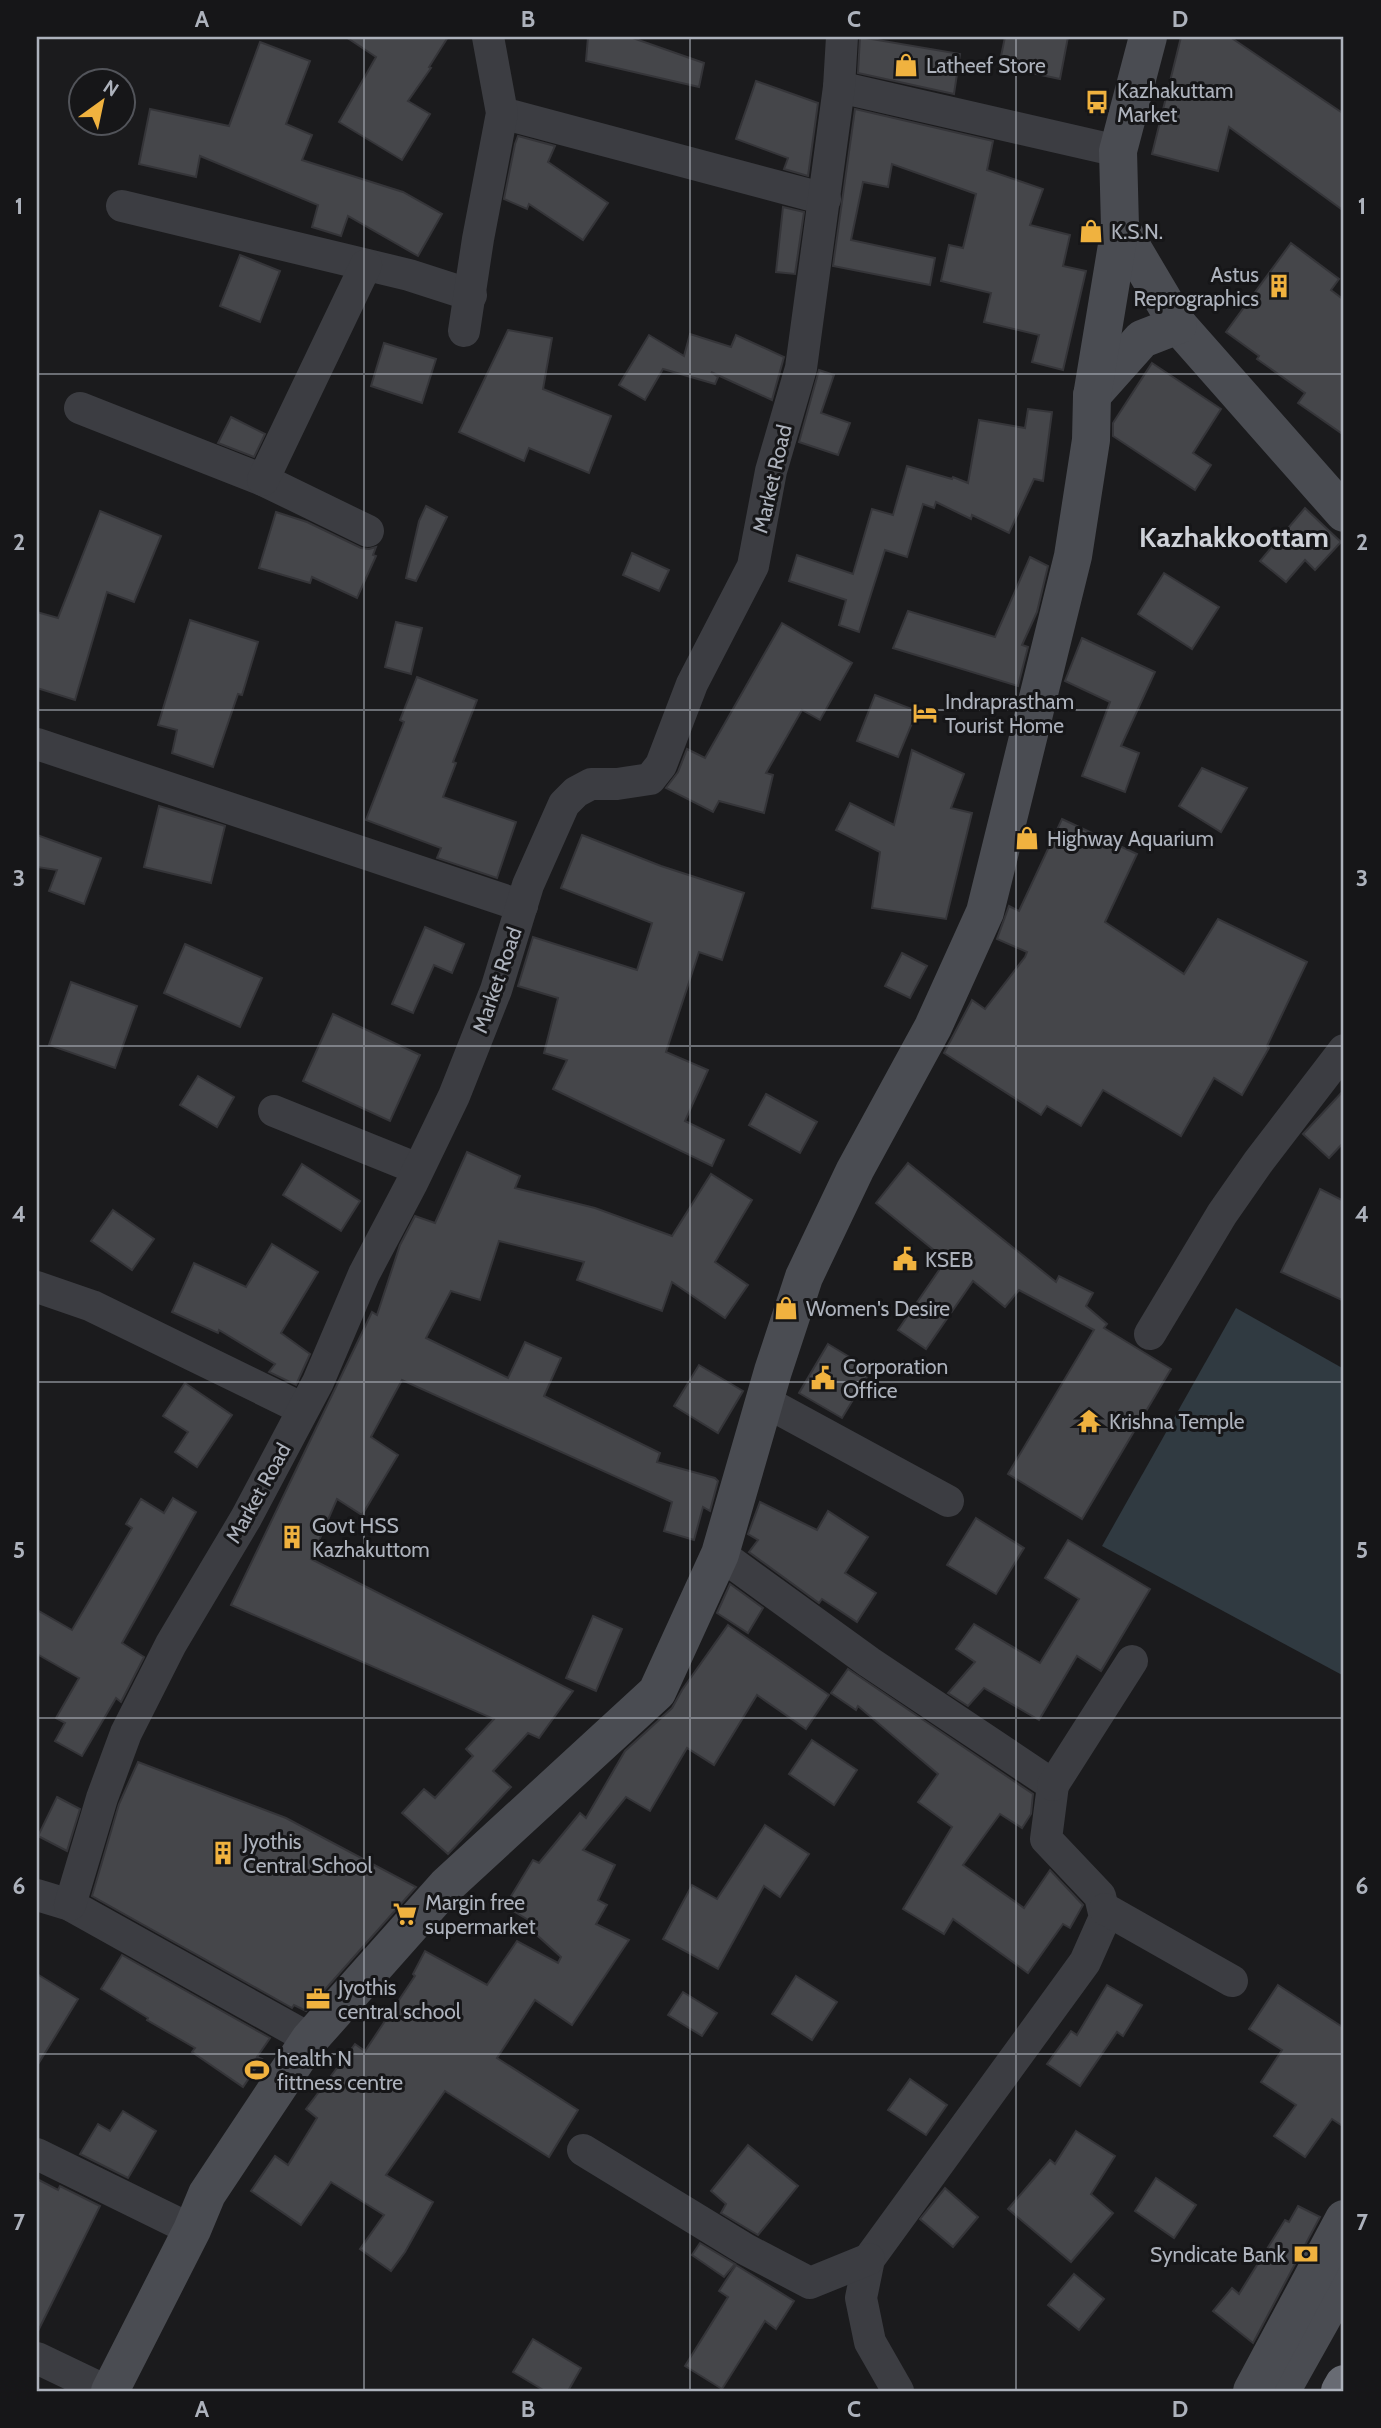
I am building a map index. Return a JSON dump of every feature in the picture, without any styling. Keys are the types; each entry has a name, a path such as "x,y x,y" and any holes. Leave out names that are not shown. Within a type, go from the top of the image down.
{"highway":[{"path":"1340,2391 1344,2384"}],"main road":[{"path":"108,2391 192,2230 207,2194 310,2039 446,1886 657,1692 720,1554 803,1277 855,1170 933,1027 985,912 1073,555 1091,440 1092,396 1120,228 1118,151 1148,37"},
{"path":"1120,228 1178,325 1344,513"},
{"path":"1092,396 1142,340 1178,325"},
{"path":"1252,2391 1344,2219"},
{"path":"1281,2391 1344,2279"}],"street":[{"path":"464,331 502,113 488,37"},
{"name":"Market Road","path":"70,1905 102,1798 125,1733 171,1644 246,1518 318,1382 364,1274 454,1096 496,990 528,885 564,804 576,792 591,784 617,784 650,779 661,765 692,684 753,566 771,471 801,368 839,87 842,37"},
{"path":"839,87 1118,151"},
{"path":"502,113 825,200"},
{"path":"122,206 409,275 471,295"},
{"path":"263,480 366,265"},
{"path":"80,408 263,480 368,531"},
{"path":"37,744 522,906"},
{"path":"1150,1334 1222,1214 1344,1050"},
{"path":"274,1111 418,1169"},
{"path":"37,1287 92,1306 303,1409"},
{"path":"764,1401 948,1501"},
{"path":"720,1554 869,1662 1053,1785"},
{"path":"898,2391 870,2342 861,2298 869,2259 1085,1962 1105,1917 1100,1896 1046,1839 1053,1785 1132,1661"},
{"path":"37,1895 70,1905 310,2039"},
{"path":"1105,1909 1231,1981"},
{"path":"583,2150 745,2249 810,2283 869,2259"},
{"path":"37,2154 192,2230"},
{"path":"37,2358 108,2391"}],"shaded area":[{"path":"1236,1308 1344,1369 1344,1676 1102,1546"}],"building":[{"path":"346,37 448,37 408,101 430,114 402,160 339,122 376,57"},
{"path":"588,37 630,37 704,63 699,87 586,61"},
{"name":"Latheef Store","path":"860,37 960,54 954,94 858,73"},
{"path":"1005,37 1068,37 1060,79 999,66"},
{"path":"1181,37 1230,37 1344,114 1344,211 1229,127 1218,171 1152,154"},
{"path":"260,42 310,61 286,124 312,135 302,160 403,192 442,214 418,256 348,216 341,236 312,227 318,205 200,156 196,177 139,164 150,109 229,126"},
{"path":"756,81 818,103 808,176 784,169 788,158 736,139"},
{"path":"855,109 993,141 987,170 1043,189 1030,225 1070,235 1063,266 1086,271 1063,370 1032,362 1039,335 984,322 991,293 941,281 949,245 963,248 976,194 892,164 888,187 863,182 851,240 935,258 930,285 833,266"},
{"path":"518,136 555,146 548,162 608,203 583,240 529,204 527,209 504,199"},
{"path":"783,207 804,212 795,274 776,272"},
{"path":"1291,243 1339,279 1331,290 1344,300 1344,435 1298,403 1305,393 1257,359 1259,356 1226,332"},
{"path":"240,255 280,271 260,322 220,306"},
{"path":"508,330 552,338 543,389 611,416 589,473 529,448 524,461 459,432"},
{"path":"690,334 731,347 736,335 784,357 772,400 711,372 718,377 715,384 663,369 645,400 619,385 649,335 684,356"},
{"path":"384,343 436,359 422,403 371,386"},
{"path":"1152,363 1221,409 1193,453 1211,465 1195,490 1113,436 1113,423"},
{"path":"819,370 834,375 821,413 850,423 838,455 799,442"},
{"path":"1028,409 1052,412 1043,481 1034,479 1009,533 972,515 971,519 936,502 934,508 923,504 907,557 885,550 859,632 839,625 846,600 789,581 797,555 853,574 872,509 893,515 907,466 968,483 979,420 1025,428"},
{"path":"231,417 265,434 254,457 218,443"},
{"path":"426,506 447,517 416,581 406,578 419,521"},
{"path":"1305,508 1341,542 1315,570 1305,560 1286,582 1260,561"},
{"path":"100,511 161,536 134,602 107,592 75,700 37,688 37,612 58,618"},
{"path":"276,512 307,522 361,548 376,547 373,555 376,556 357,598 312,577 310,583 259,568"},
{"path":"632,553 669,570 659,591 623,575"},
{"path":"1030,557 1048,566 1037,612 1022,645 1028,647 1018,686 893,648 908,611 995,637"},
{"path":"1164,573 1219,607 1192,649 1138,614"},
{"path":"190,620 258,642 242,695 238,694 213,767 172,753 177,730 158,725"},
{"path":"396,622 422,628 411,674 385,667"},
{"path":"782,623 852,663 820,720 802,710 766,773 773,775 764,813 719,801 713,812 666,788 678,772 687,749 705,758"},
{"path":"1082,638 1155,672 1121,746 1139,753 1125,792 1082,776 1110,702 1065,681"},
{"path":"417,677 477,700 453,762 456,763 443,797 516,822 497,878 437,858 441,848 366,820 404,722 400,720"},
{"path":"875,695 917,711 898,757 857,741"},
{"path":"912,750 964,774 951,808 972,813 946,919 872,908 880,852 836,830 850,803 894,825"},
{"path":"1202,768 1247,788 1221,832 1179,806"},
{"path":"159,806 225,826 211,883 144,867"},
{"path":"1062,819 1137,854 1105,922 1184,974 1218,919 1307,962 1267,1046 1269,1048 1242,1095 1214,1078 1181,1136 1103,1090 1081,1126 1047,1106 1041,1115 944,1053 972,1000 985,1009 1025,957 1027,952 997,939 1009,906 1019,911"},
{"path":"37,835 101,858 84,904 49,891 57,870 37,867"},
{"path":"582,835 661,866 744,893 722,960 699,952 666,1052 708,1070 685,1121 724,1140 712,1166 553,1089 567,1060 544,1053 558,998 518,986 533,937 637,970 652,923 561,888"},
{"path":"425,927 464,944 452,973 434,965 413,1013 392,1004"},
{"path":"185,944 262,978 240,1027 164,993"},
{"path":"902,953 927,966 910,998 885,986"},
{"path":"71,982 137,1006 115,1068 49,1045"},
{"path":"333,1014 420,1055 390,1121 303,1081"},
{"path":"198,1076 234,1097 217,1127 180,1105"},
{"path":"1344,1090 1344,1142 1329,1158 1303,1134"},
{"path":"766,1094 817,1122 800,1153 749,1125"},
{"path":"467,1152 520,1176 515,1188 595,1208 672,1236 711,1174 752,1200 715,1262 748,1285 725,1318 672,1282 662,1311 577,1280 584,1262 499,1241 480,1300 451,1291 426,1338 508,1378 525,1342 561,1358 544,1396 660,1453 657,1462 718,1481 710,1511 703,1507 694,1540 664,1531 672,1502 402,1380 371,1437 398,1455 362,1515 337,1499 311,1559 573,1691 539,1738 528,1733 493,1771 511,1787 448,1854 402,1813 424,1789 435,1798 473,1756 466,1749 494,1719 231,1605 372,1312 377,1315 400,1245 415,1216 435,1223"},
{"path":"908,1163 1056,1282 1059,1276 1093,1293 1086,1306 1107,1324 1104,1328 1171,1369 1082,1519 1008,1474 1094,1330 1019,1290 1005,1307 973,1281 926,1349 898,1330 946,1260 876,1203"},
{"path":"302,1164 360,1201 341,1231 283,1195"},
{"path":"1320,1189 1344,1201 1344,1301 1281,1272"},
{"path":"113,1210 154,1239 132,1270 91,1241"},
{"path":"272,1244 318,1272 281,1333 310,1354 296,1385 269,1372 275,1364 219,1330 218,1333 172,1312 194,1263 246,1287"},
{"path":"828,1344 871,1370 842,1418 799,1393"},
{"path":"699,1365 743,1391 718,1433 674,1406"},
{"path":"185,1383 232,1415 197,1467 175,1452 188,1432 163,1416"},
{"path":"173,1498 196,1512 122,1643 144,1657 121,1702 116,1698 82,1756 55,1741 65,1723 56,1718 79,1678 37,1654 37,1610 72,1630 132,1528 126,1524 141,1499 164,1513"},
{"path":"760,1502 817,1530 828,1511 868,1537 845,1573 876,1593 857,1622 822,1599 819,1603 749,1552 758,1540 748,1534"},
{"path":"976,1518 1024,1548 996,1594 947,1565"},
{"path":"1068,1540 1150,1589 1101,1671 1077,1656 1039,1720 984,1688 968,1706 948,1693 975,1662 956,1649 974,1624 1040,1663 1079,1599 1045,1578"},
{"path":"730,1584 763,1608 748,1633 717,1613"},
{"path":"593,1616 622,1629 596,1691 566,1678"},
{"path":"728,1625 829,1695 806,1729 757,1695 714,1765 687,1748 650,1811 626,1797 583,1850 615,1865 598,1900 607,1905 596,1924 629,1940 572,2025 535,2000 497,2058 578,2110 549,2157 445,2091 386,2175 433,2202 391,2271 360,2249 384,2215 331,2182 301,2225 251,2191 275,2156 288,2165 317,2118 306,2109 355,2044 365,2051 415,1976 413,1974 425,1951 487,1985 517,1941 558,1963 561,1957 527,1926 530,1921 505,1906 533,1860 539,1863 580,1813 586,1818 625,1751 672,1708"},
{"path":"848,1669 1033,1794 1031,1814 1022,1828 1000,1814 963,1865 1024,1908 1050,1870 1083,1905 1070,1928 1063,1924 1028,1973 953,1919 944,1934 903,1909 952,1827 918,1802 938,1774 858,1706 856,1710 831,1693"},
{"path":"812,1740 857,1770 834,1805 789,1774"},
{"name":"Jyothis Central School","path":"138,1762 286,1818 416,1887 306,2011 294,2005 292,2008 92,1896 119,1804"},
{"path":"57,1797 80,1809 67,1851 38,1836"},
{"path":"765,1825 809,1854 780,1897 764,1886 718,1969 663,1939 692,1885 717,1899"},
{"path":"122,1955 270,2038 257,2057 262,2059 243,2087 192,2052 195,2048 101,1989"},
{"path":"37,1974 78,1999 37,2066"},
{"path":"796,1976 837,2002 812,2040 772,2014"},
{"path":"1107,1985 1142,2005 1123,2036 1117,2032 1080,2086 1047,2064 1071,2031 1077,2035"},
{"path":"1278,1985 1344,2028 1344,2127 1332,2119 1305,2157 1274,2136 1296,2105 1261,2082 1282,2050 1249,2029"},
{"path":"683,1992 717,2013 702,2036 668,2015"},
{"path":"910,2079 947,2105 926,2135 888,2110"},
{"path":"123,2111 156,2131 128,2178 80,2154 98,2124 110,2131"},
{"path":"1076,2131 1115,2156 1091,2194 1113,2213 1071,2262 1008,2209 1050,2160 1055,2164"},
{"path":"748,2145 798,2186 758,2235 721,2213 726,2204 711,2191"},
{"path":"1156,2178 1196,2205 1174,2238 1135,2211"},
{"path":"37,2179 58,2190 60,2186 100,2206 37,2333"},
{"path":"945,2188 978,2217 953,2247 920,2219"},
{"path":"1298,2206 1320,2217 1253,2343 1213,2311 1232,2288 1239,2294 1285,2220 1289,2222"},
{"path":"700,2243 735,2264 724,2277 692,2255"},
{"path":"736,2265 794,2301 776,2329 765,2321 722,2389 685,2366 728,2297 719,2291"},
{"path":"1074,2274 1104,2299 1079,2330 1048,2305"},
{"path":"533,2339 581,2368 568,2391 545,2391 513,2372"}],"place":[{"name":"Latheef Store","path":"906,65"},
{"name":"Kazhakuttam Market","path":"1097,102"},
{"name":"K.S.N.","path":"1091,231"},
{"name":"Astus Reprographics","path":"1279,286"},
{"name":"Indraprastham Tourist Home","path":"925,713"},
{"name":"Highway Aquarium","path":"1027,838"},
{"name":"KSEB","path":"905,1259"},
{"name":"Women's Desire","path":"786,1308"},
{"name":"Corporation Office","path":"823,1378"},
{"name":"Krishna Temple","path":"1089,1421"},
{"name":"Govt HSS Kazhakuttom","path":"292,1537"},
{"name":"Jyothis Central School","path":"223,1853"},
{"name":"Margin free supermarket","path":"405,1914"},
{"name":"Jyothis central school","path":"318,1999"},
{"name":"health N fittness centre","path":"257,2070"},
{"name":"Syndicate Bank","path":"1306,2254"}],"district":[{"name":"Kazhakkoottam","path":"1234,537"}]}
